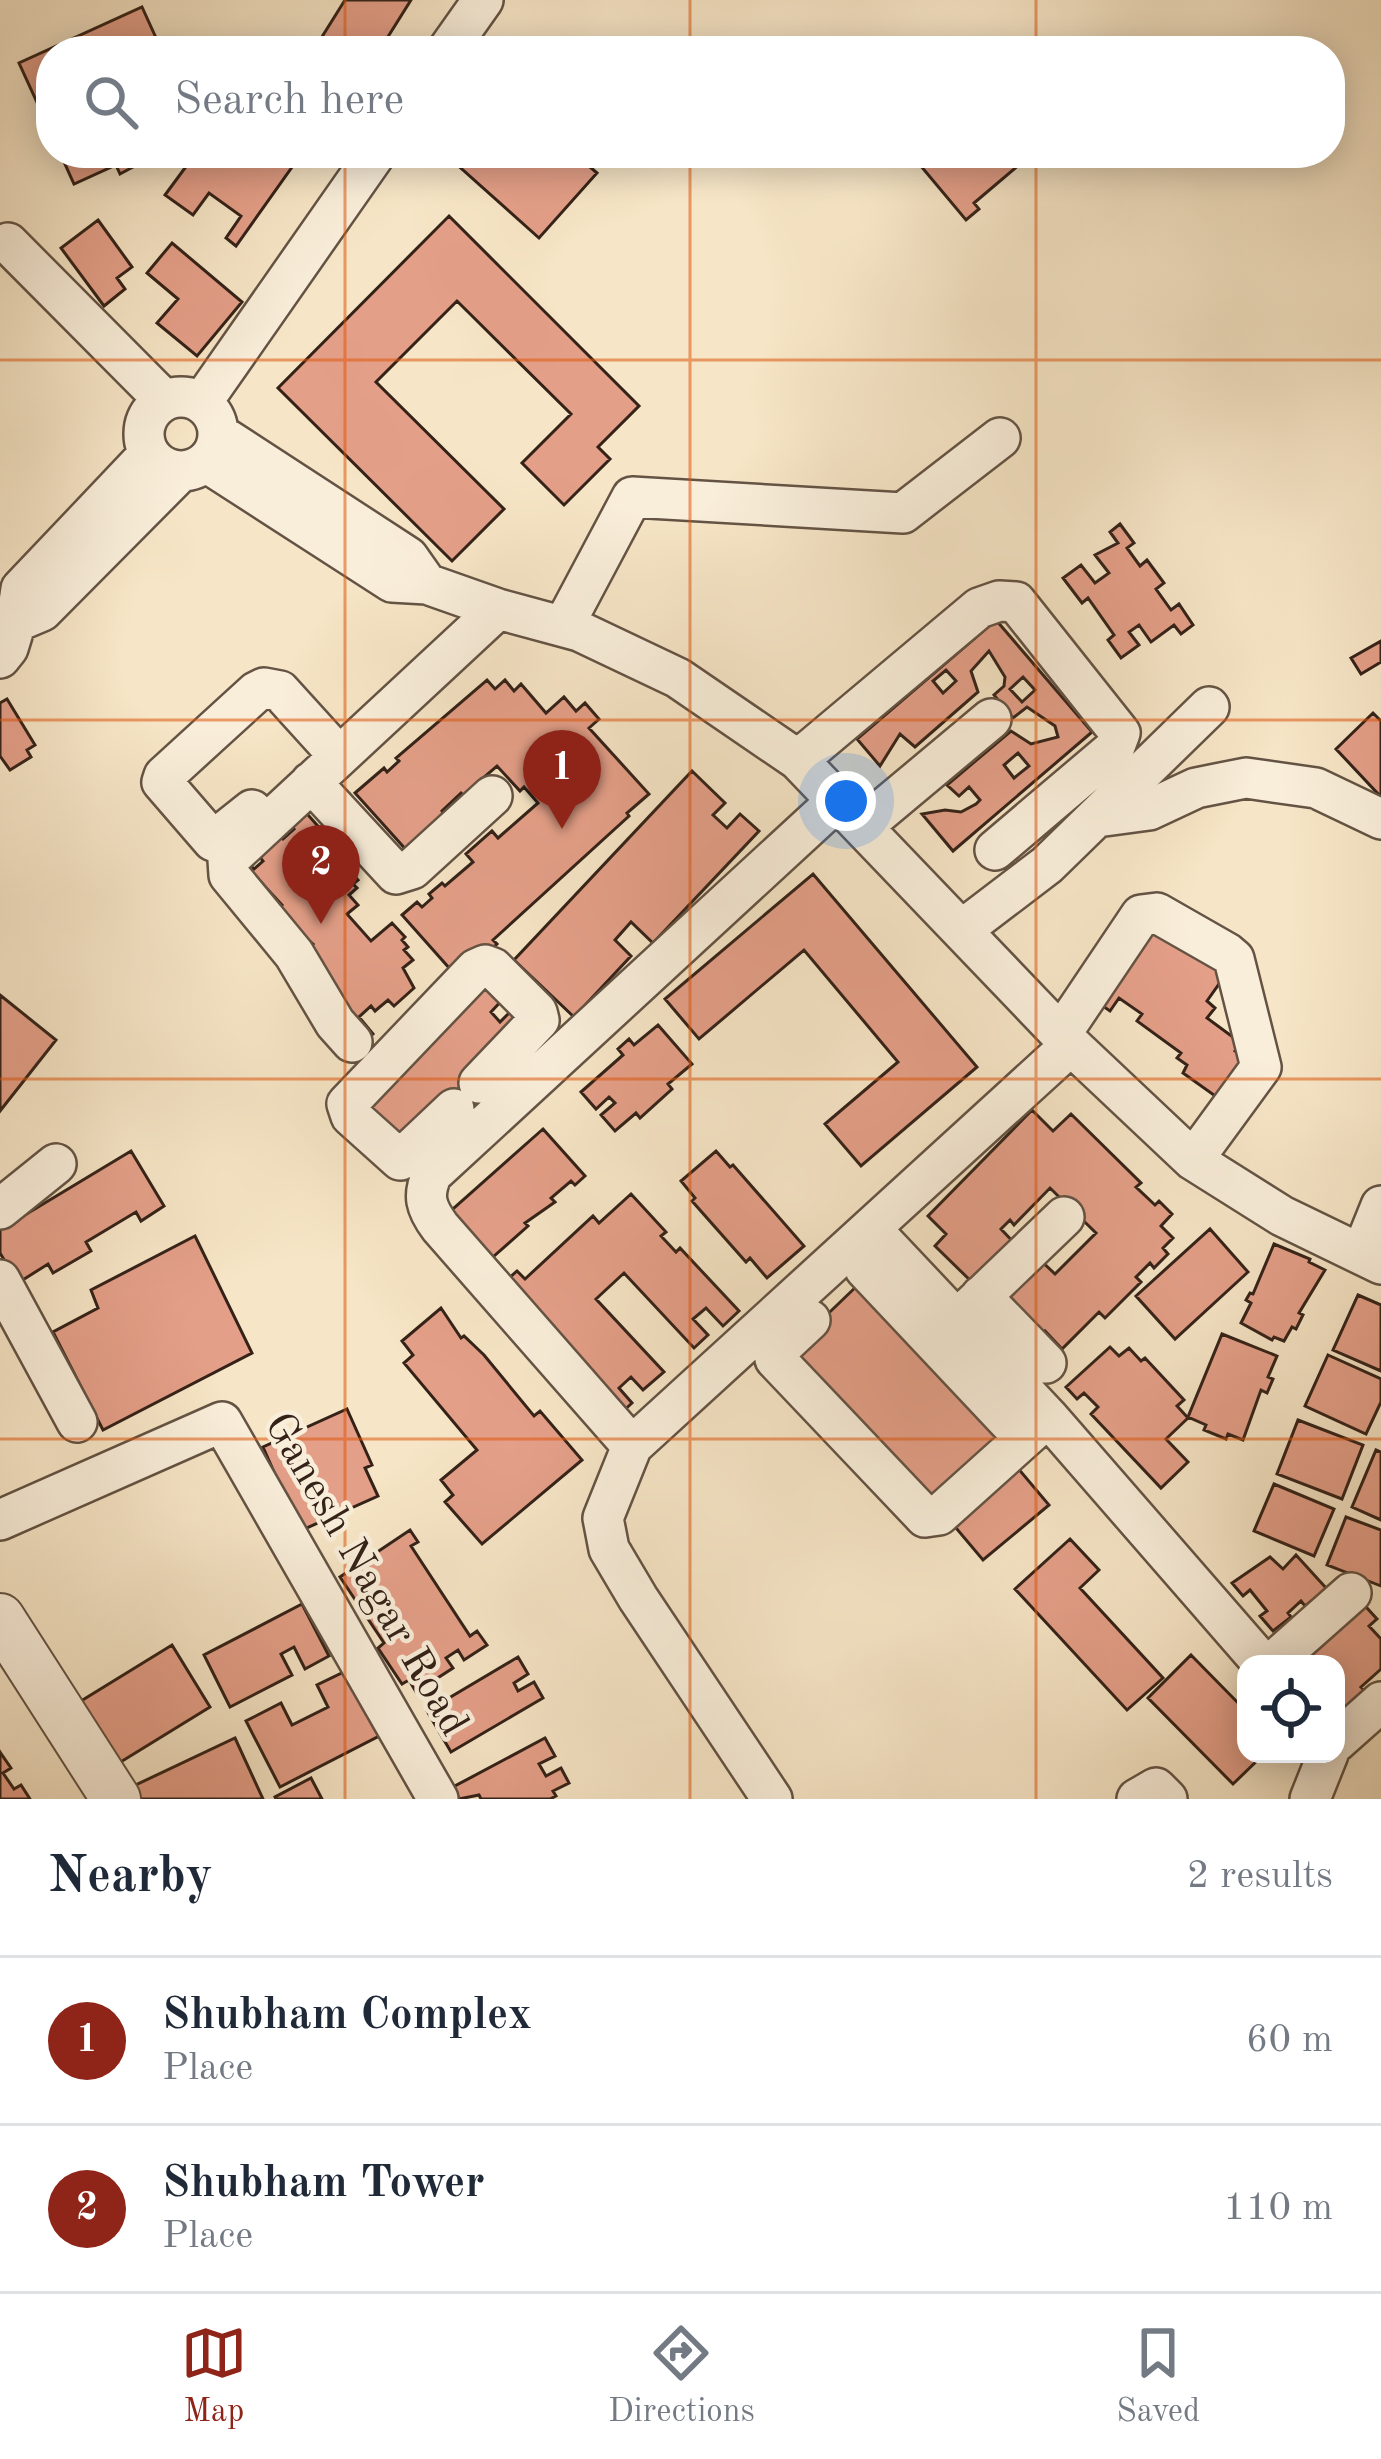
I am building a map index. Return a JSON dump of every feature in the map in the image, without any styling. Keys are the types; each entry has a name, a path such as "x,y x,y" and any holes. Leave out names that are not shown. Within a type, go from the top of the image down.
{"street":[{"path":"457,36 482,0"},
{"path":"8,640 42,611 187,437 366,168"},
{"path":"8,243 187,437 392,582 427,584 564,625 678,678 798,760 1066,1040 1193,1160 1282,1216 1371,1259 1381,1206"},
{"path":"564,625 632,496 903,513 1000,438"},
{"path":"798,760 979,608 999,601 1016,602 1120,734 1114,749 1007,840 1047,865"},
{"path":"352,1042 335,1023 294,954 226,868 228,860 326,760 498,609"},
{"path":"964,929 1047,865 1209,707"},
{"path":"422,1163 488,1087 851,812 991,719"},
{"path":"326,760 396,874 412,869 492,796"},
{"path":"1097,817 1149,810 1196,788 1246,778 1316,788 1381,819"},
{"path":"1036,1428 939,1515 925,1516 778,1364 774,1354 1066,1040 1141,914 1157,913 1234,959 1261,1067 1193,1160"},
{"path":"422,1163 394,1158 351,1116 346,1104 485,965 537,1012 539,1020 422,1163 428,1210 632,1446"},
{"path":"0,1209 56,1164"},
{"path":"957,1319 1064,1217"},
{"path":"875,1248 957,1319 1036,1428 1257,1655"},
{"path":"772,1799 609,1549 603,1518 632,1446 875,1248"},
{"path":"0,1280 77,1422"},
{"path":"957,1319 1046,1363"},
{"name":"Ganesh Nagar Road","path":"0,1520 223,1422 438,1799"},
{"path":"1270,1655 1340,1592"},
{"path":"0,1618 116,1799"},
{"path":"1345,1734 1381,1702"},
{"path":"1310,1799 1324,1763"},
{"path":"1138,1799 1156,1788 1167,1799"}],"building":[{"path":"345,0 411,0 388,36 322,36"},
{"path":"142,7 155,36 78,36"},
{"path":"36,55 36,100 19,63"},
{"path":"67,168 109,168 74,184"},
{"path":"185,168 291,168 236,246 226,238 241,216 209,193 193,215 165,195"},
{"path":"461,168 591,168 597,173 539,238"},
{"path":"923,168 1015,168 974,203 979,209 966,220"},
{"path":"449,216 639,406 598,447 610,459 564,505 522,463 571,414 457,301 376,382 504,509 452,561 278,388"},
{"path":"98,220 132,267 117,278 125,289 104,306 61,248"},
{"path":"172,243 242,302 197,356 157,323 178,299 147,273"},
{"path":"1120,524 1134,543 1127,548 1140,566 1147,560 1164,583 1156,589 1171,610 1179,604 1193,625 1181,634 1174,625 1151,642 1139,625 1129,632 1139,645 1121,658 1108,640 1114,635 1088,598 1082,603 1063,578 1081,565 1095,583 1109,573 1095,555 1118,543 1110,532"},
{"path":"996,620 1092,732 953,851 922,814 961,812 976,804 980,800 969,787 959,796 947,785 1011,731 1031,744 1058,737 1055,726 1027,707 1013,718 994,695 1004,686 1005,677 989,651 971,671 978,692 915,747 900,734 880,766 857,739","holes":["946,670 956,681 943,693 933,681","1023,677 1035,690 1022,702 1010,689","1018,753 1029,766 1014,778 1004,765"]},
{"path":"1381,641 1381,662 1361,674 1351,658"},
{"path":"487,680 495,689 505,680 514,691 521,684 546,713 564,697 576,711 585,703 599,719 589,728 649,794 493,940 497,944 459,979 402,915 417,902 422,907 432,898 429,894 473,862 466,854 492,831 498,838 538,803 497,766 467,799 461,793 442,811 409,853 355,793 384,768 387,772 399,761 396,758"},
{"path":"7,699 35,745 27,750 31,757 10,770 0,756 0,703"},
{"path":"1373,713 1381,721 1381,797 1336,749"},
{"path":"692,771 725,803 713,815 727,828 740,814 759,831 653,943 631,922 615,940 631,956 574,1017 514,960"},
{"path":"301,807 358,880 349,895 358,905 347,914 371,941 392,923 405,937 402,940 408,947 404,950 413,960 403,968 414,988 394,1006 388,1000 359,1017 373,1034 365,1042 303,954 313,944 276,912 282,905 259,880 249,889 248,863 254,869 263,861 257,854 294,829 287,820"},
{"path":"813,874 977,1067 861,1166 825,1124 898,1062 804,950 699,1039 665,999"},
{"path":"1148,918 1226,974 1207,1001 1215,1008 1207,1018 1241,1043 1235,1051 1246,1059 1218,1098 1183,1073 1187,1065 1177,1058 1181,1053 1137,1021 1142,1014 1119,998 1110,1011 1091,998"},
{"path":"481,973 505,997 491,1012 500,1022 515,1007 531,1022 412,1144 350,1106"},
{"path":"0,995 56,1040 0,1111"},
{"path":"658,1025 692,1064 640,1118 636,1113 615,1131 601,1115 615,1103 609,1097 596,1109 581,1092 623,1055 618,1049 629,1039 634,1045"},
{"path":"1032,1110 1053,1131 1071,1114 1141,1183 1136,1187 1172,1214 1161,1226 1173,1238 1163,1248 1168,1254 1136,1277 1141,1282 1105,1318 1099,1312 1062,1349 1045,1331 1034,1342 991,1301 1036,1256 1055,1274 1096,1233 1050,1188 1014,1225 1010,1220 1001,1229 1018,1247 978,1288 935,1246 946,1234 928,1216"},
{"path":"543,1129 585,1176 551,1198 555,1202 525,1223 528,1226 485,1264 444,1217"},
{"path":"131,1151 164,1206 141,1221 136,1212 86,1242 91,1251 53,1273 48,1264 18,1283 0,1253 0,1230"},
{"path":"716,1151 804,1246 767,1278 750,1258 746,1262 692,1201 695,1198 681,1181"},
{"path":"631,1194 666,1232 661,1236 676,1252 680,1248 739,1311 723,1326 706,1308 693,1319 708,1335 694,1348 624,1273 596,1299 664,1372 643,1390 631,1377 619,1388 632,1403 618,1416 498,1288 517,1271 525,1279 593,1216 599,1223"},
{"path":"1210,1229 1248,1272 1175,1339 1136,1296"},
{"path":"195,1236 252,1353 103,1430 53,1332 98,1308 91,1290"},
{"path":"1274,1244 1325,1270 1299,1313 1303,1315 1296,1329 1292,1327 1284,1341 1272,1340 1241,1323 1251,1303 1246,1300"},
{"path":"861,1282 1009,1436 930,1511 783,1357"},
{"path":"1358,1295 1381,1305 1381,1371 1333,1350"},
{"path":"441,1308 461,1338 484,1355 534,1416 540,1411 582,1460 482,1544 445,1502 453,1495 441,1480 477,1450 404,1363 413,1355 402,1341"},
{"path":"1222,1334 1277,1356 1268,1377 1273,1379 1267,1393 1261,1390 1243,1440 1204,1430 1206,1425 1188,1417"},
{"path":"1110,1347 1119,1356 1129,1348 1141,1361 1145,1358 1184,1400 1177,1406 1188,1418 1166,1439 1188,1462 1161,1488 1091,1414 1098,1407 1084,1393 1077,1399 1066,1387"},
{"path":"1328,1355 1381,1379 1381,1402 1366,1434 1305,1406"},
{"path":"347,1409 372,1465 365,1468 378,1496 300,1531 263,1447"},
{"path":"1298,1420 1363,1445 1342,1499 1277,1474"},
{"path":"1376,1450 1381,1452 1381,1520 1352,1507"},
{"path":"1016,1466 1049,1505 983,1560 951,1522"},
{"path":"1274,1484 1334,1509 1314,1556 1254,1531"},
{"path":"1346,1517 1381,1530 1381,1586 1327,1565"},
{"path":"410,1530 418,1542 411,1546 470,1636 477,1631 487,1645 464,1660 458,1650 446,1658 453,1668 416,1692 409,1680 402,1684 378,1648 384,1643 340,1577"},
{"path":"1070,1539 1099,1570 1080,1588 1163,1678 1127,1710 1015,1589"},
{"path":"1296,1555 1327,1589 1305,1606 1301,1601 1288,1613 1291,1617 1273,1631 1260,1616 1267,1611 1250,1590 1243,1596 1232,1583 1270,1557 1283,1569"},
{"path":"1356,1596 1377,1619 1369,1626 1381,1639 1381,1669 1361,1687 1369,1695 1345,1709 1345,1655 1302,1655 1310,1638 1319,1648 1346,1623"},
{"path":"302,1604 329,1656 305,1669 294,1647 281,1654 292,1675 230,1707 204,1655"},
{"path":"172,1645 210,1707 106,1771 68,1709"},
{"path":"1191,1655 1237,1702 1237,1763 1255,1763 1233,1784 1148,1698"},
{"path":"518,1657 528,1674 514,1683 518,1691 534,1682 543,1698 451,1752 427,1711"},
{"path":"350,1669 383,1734 280,1787 246,1721 281,1703 292,1725 328,1707 317,1685"},
{"path":"235,1738 263,1799 129,1799 125,1790"},
{"path":"545,1738 555,1756 539,1764 546,1776 561,1768 569,1783 553,1791 556,1796 459,1799 453,1787"},
{"path":"0,1752 11,1768 3,1773 14,1789 21,1785 30,1799 0,1799"},
{"path":"311,1778 322,1799 276,1799 275,1797"}],"place":[{"name":"Shubham Complex","path":"562,829"},
{"name":"Shubham Tower","path":"321,924"}]}
